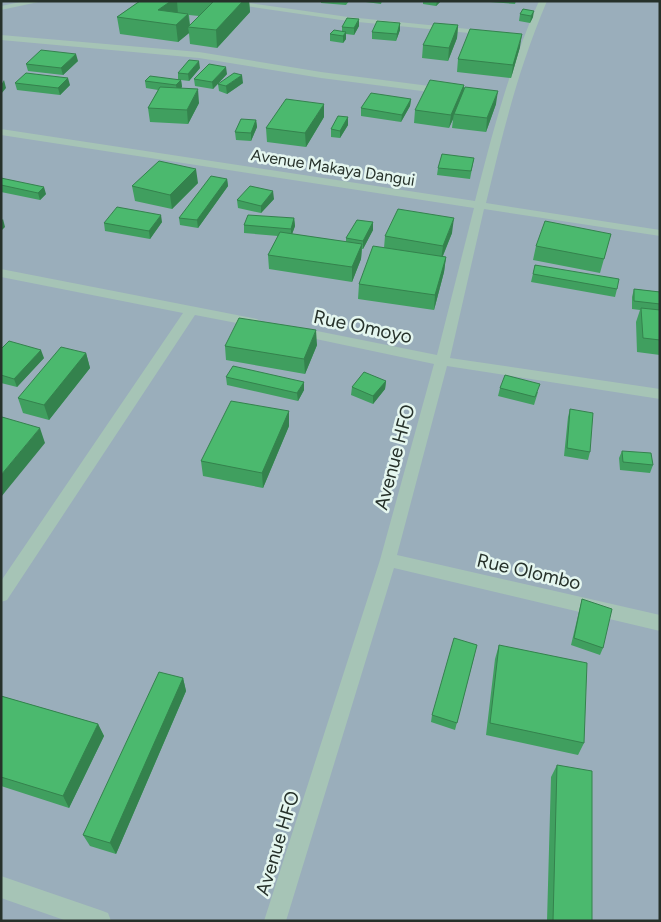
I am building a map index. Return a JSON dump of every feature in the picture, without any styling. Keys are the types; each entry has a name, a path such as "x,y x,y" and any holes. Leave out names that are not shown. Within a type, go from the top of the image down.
{"street":[{"path":"1,8 39,1"},
{"path":"215,1 367,21 498,34"},
{"name":"Avenue HFO","path":"274,921 388,560 442,361 480,206 501,97 523,35 543,1"},
{"path":"1,37 199,55 321,75 457,92"},
{"name":"Avenue Makaya Dangui","path":"1,132 660,232"},
{"path":"1,273 269,325"},
{"path":"1,594 192,309"},
{"name":"Rue Omoyo","path":"288,329 442,361 660,394"},
{"name":"Rue Olombo","path":"388,560 660,623"},
{"path":"1,887 100,921"}],"shaded area":[{"path":"1,1 660,1 660,921 1,921"}],"building":[{"path":"140,1 171,1 158,10 188,14 176,25 117,17"},
{"path":"208,1 243,1 216,30 188,27 213,2"},
{"path":"523,9 534,11 531,16 520,14"},
{"path":"347,18 359,19 354,28 342,27"},
{"path":"377,21 400,23 397,34 372,32"},
{"path":"434,23 458,25 449,48 423,45"},
{"path":"470,29 522,34 513,65 458,59"},
{"path":"334,30 346,32 343,36 330,34"},
{"path":"41,50 76,54 61,68 26,64"},
{"path":"189,60 199,61 188,74 178,73"},
{"path":"209,64 226,67 212,82 194,79"},
{"path":"26,73 68,78 58,88 15,83"},
{"path":"234,73 242,75 226,86 218,84"},
{"path":"150,76 181,80 176,85 145,81"},
{"path":"430,80 464,85 451,115 415,110"},
{"path":"160,87 198,89 187,110 148,108"},
{"path":"465,87 498,91 487,118 454,114"},
{"path":"371,93 411,99 402,115 361,108"},
{"path":"286,99 324,104 305,133 266,128"},
{"path":"338,116 348,117 340,131 331,129"},
{"path":"241,119 256,120 251,133 235,132"},
{"path":"442,154 474,158 471,171 438,168"},
{"path":"159,161 196,169 170,195 132,186"},
{"path":"211,176 227,179 197,220 179,218"},
{"path":"1,178 44,187 38,193 1,185"},
{"path":"250,186 273,191 261,206 237,200"},
{"path":"117,207 161,215 149,231 104,223"},
{"path":"398,209 454,218 443,246 385,236"},
{"path":"248,215 294,218 291,229 244,225"},
{"path":"357,220 373,222 363,241 346,238"},
{"path":"545,221 611,234 604,259 536,246"},
{"path":"280,232 362,244 352,267 268,255"},
{"path":"373,246 446,257 435,295 359,284"},
{"path":"535,265 619,279 617,289 533,274"},
{"path":"634,289 660,292 660,304 634,301"},
{"path":"641,308 660,310 660,340 643,338"},
{"path":"239,318 316,330 304,359 225,346"},
{"path":"9,341 41,350 14,379 1,375 1,349"},
{"path":"61,347 86,353 44,405 18,398"},
{"path":"233,366 304,382 297,393 226,377"},
{"path":"364,372 386,381 373,396 352,387"},
{"path":"505,375 540,384 535,397 500,388"},
{"path":"231,401 289,411 262,473 201,461"},
{"path":"570,409 593,413 590,452 567,448"},
{"path":"1,418 40,428 1,475"},
{"path":"622,451 651,453 653,465 623,462"},
{"path":"582,599 612,609 603,648 574,638"},
{"path":"454,638 477,645 457,723 432,715"},
{"path":"499,645 587,663 584,743 490,723"},
{"path":"159,672 183,678 110,843 83,835"},
{"path":"1,696 98,724 63,796 1,777"},
{"path":"557,765 592,771 592,921 553,921"}]}
